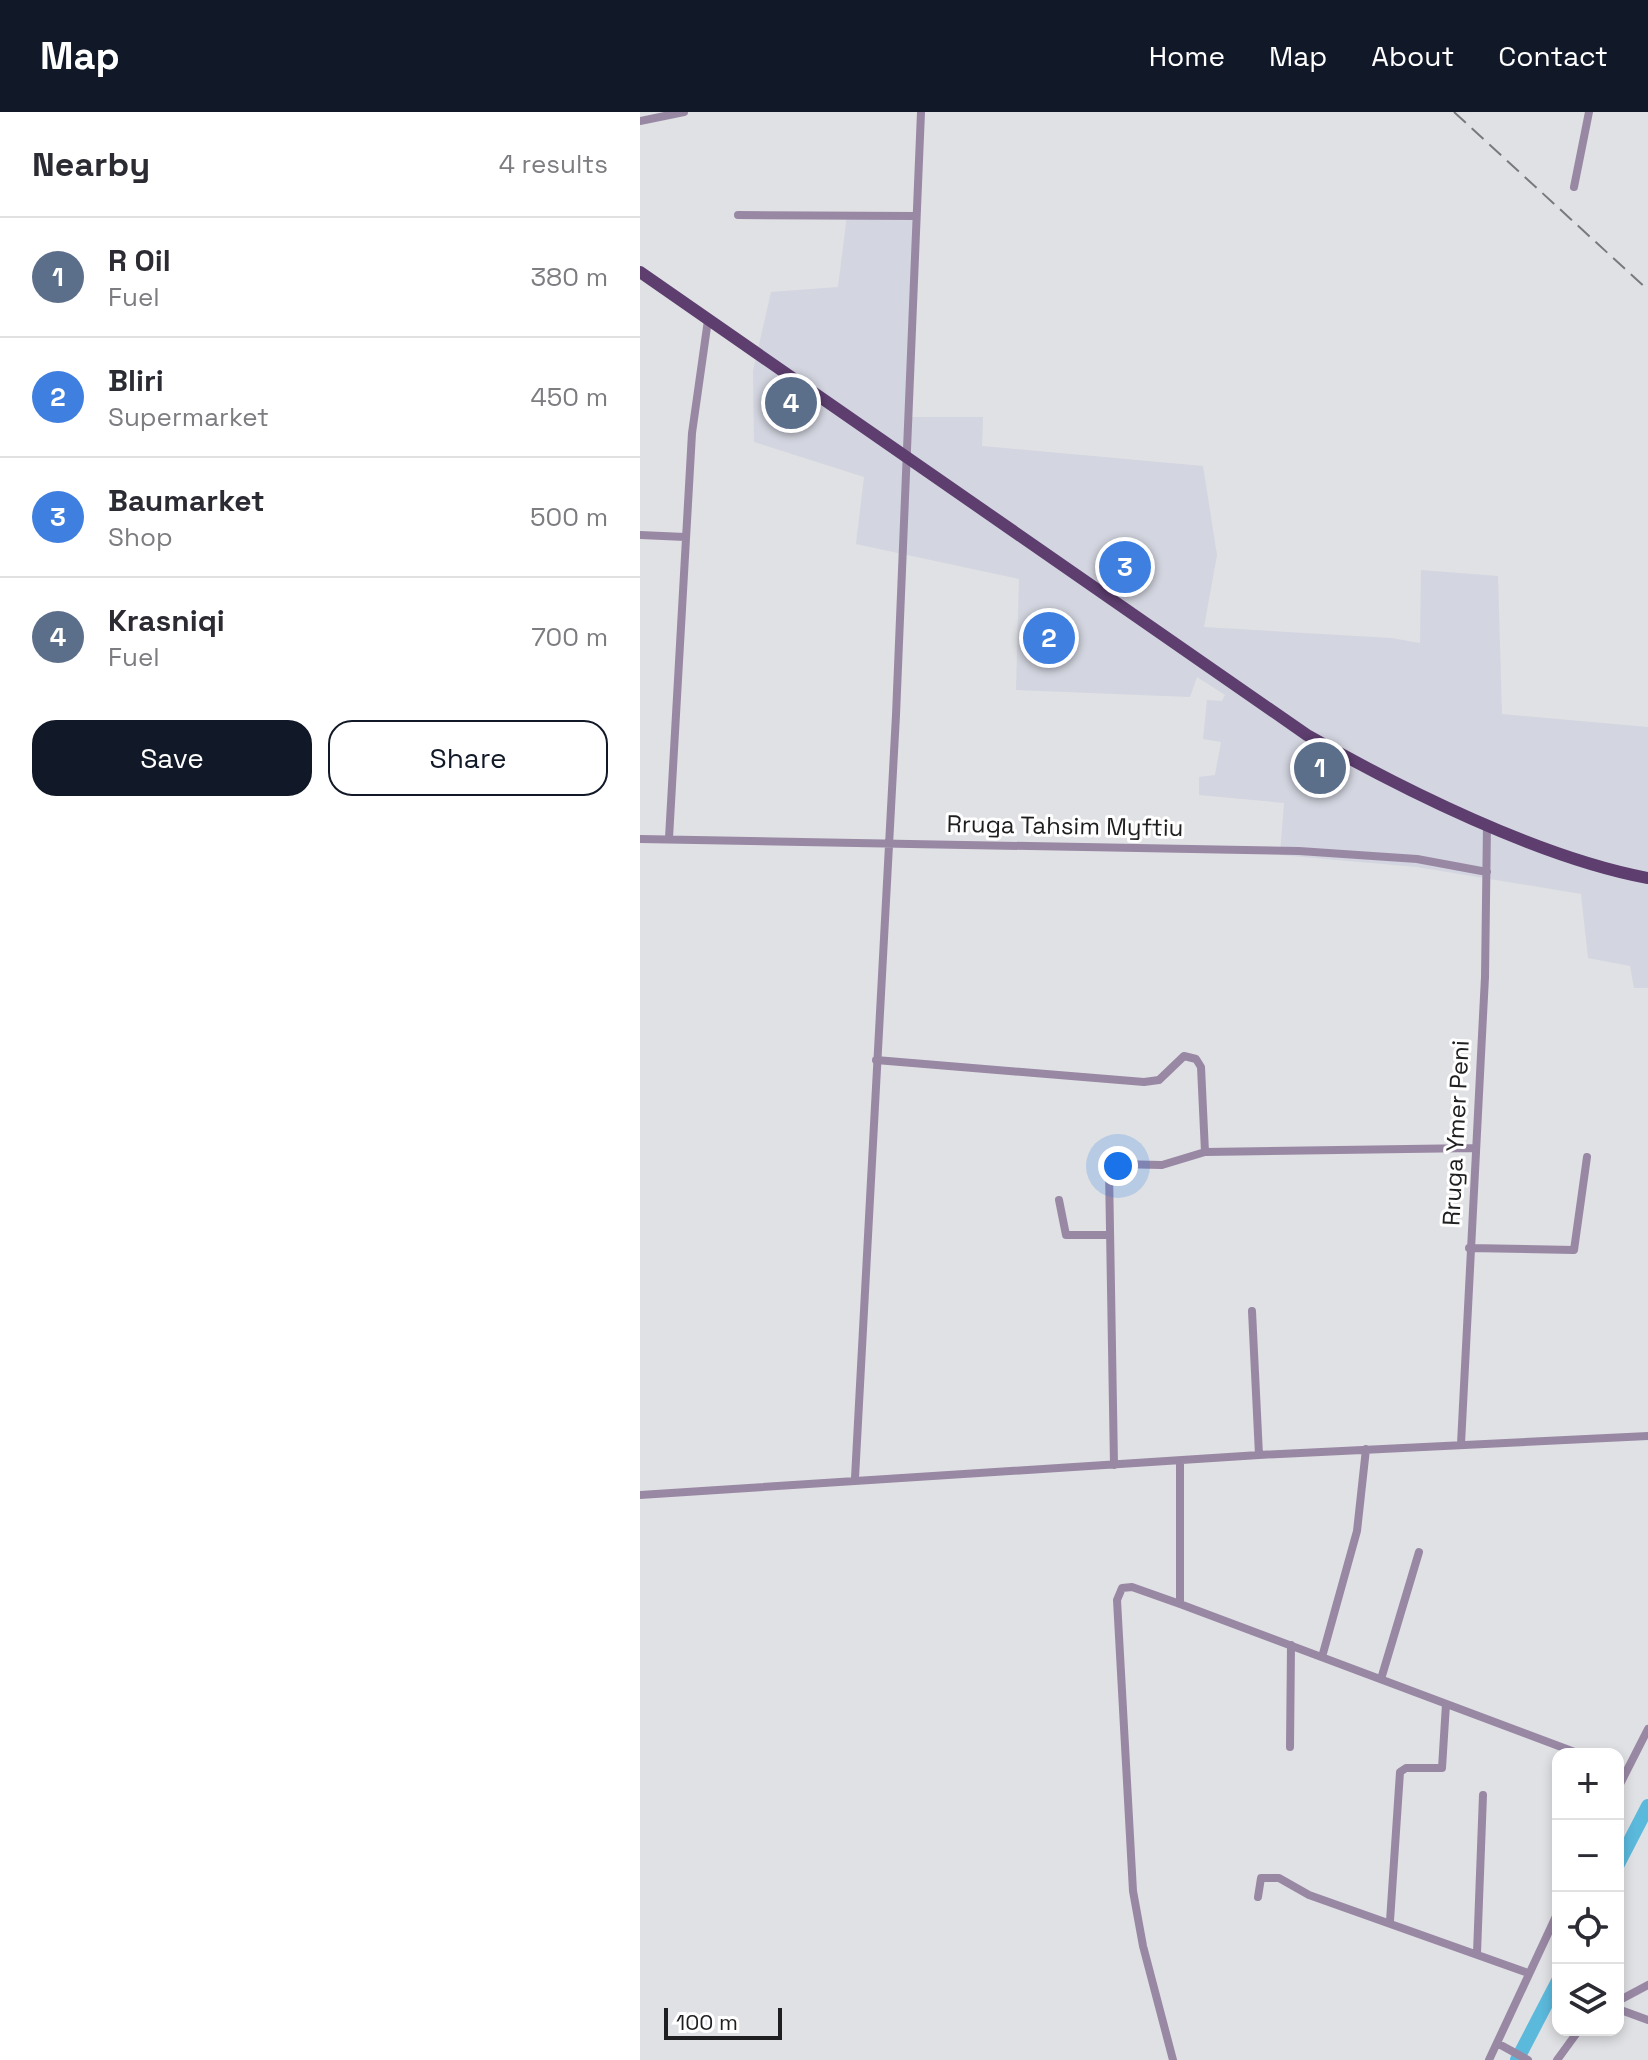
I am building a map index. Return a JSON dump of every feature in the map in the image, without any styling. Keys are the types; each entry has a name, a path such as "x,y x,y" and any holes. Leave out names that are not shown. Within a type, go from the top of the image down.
{"main road":[{"path":"640,272 1307,735 1382,776 1487,825 1648,878"}],"street":[{"path":"640,121 684,112"},
{"path":"855,1478 921,112"},
{"path":"1574,187 1589,112"},
{"path":"738,215 915,216"},
{"path":"669,838 692,433 708,320"},
{"path":"640,535 685,537"},
{"name":"Rruga Ymer Peni","path":"1461,1444 1487,825"},
{"name":"Rruga Tahsim Myftiu","path":"640,839 1360,854 1487,872"},
{"path":"876,1060 1144,1082 1159,1080 1184,1056 1196,1059 1201,1067 1205,1152"},
{"path":"1114,1465 1108,1235 1109,1170 1115,1164 1162,1165 1205,1152 1475,1148"},
{"path":"1469,1248 1574,1250 1587,1157"},
{"path":"1059,1200 1066,1235 1108,1235"},
{"path":"1252,1311 1259,1455"},
{"path":"640,1495 855,1478 1648,1436"},
{"path":"1322,1657 1357,1531 1366,1449"},
{"path":"1180,1461 1180,1604"},
{"path":"1381,1679 1419,1552"},
{"path":"1173,2060 1143,1946 1133,1891 1117,1600 1122,1588 1132,1587 1180,1604 1564,1748"},
{"path":"1290,1747 1291,1645"},
{"path":"1390,1921 1400,1772 1406,1768 1442,1768 1446,1704"},
{"path":"1624,1767 1648,1729"},
{"path":"1477,1953 1483,1795"},
{"path":"1258,1897 1261,1878 1266,1875 1309,1895 1390,1921 1528,1973"},
{"path":"1489,2060 1552,1924"},
{"path":"1624,1998 1648,1985"},
{"path":"1624,2011 1648,2020"},
{"path":"1557,2060 1575,2036"},
{"path":"1497,2043 1528,2060"}],"shaded area":[{"path":"847,215 915,216 907,417 983,417 982,446 1203,466 1217,555 1204,627 1391,638 1420,643 1421,570 1498,576 1502,714 1648,727 1648,988 1634,988 1630,966 1588,958 1581,894 1417,867 1280,855 1284,803 1199,795 1199,777 1215,775 1221,742 1203,739 1207,700 1222,701 1225,695 1197,677 1190,697 1016,690 1019,579 856,544 864,477 754,442 753,371 771,292 838,287"}],"waterway":[{"path":"1624,1852 1648,1806"},
{"path":"1517,2060 1552,1993"}],"railway":[{"path":"1454,112 1648,290"}],"place":[{"name":"Krasniqi","path":"791,403"},
{"name":"Baumarket","path":"1125,567"},
{"name":"Bliri","path":"1049,638"},
{"name":"R Oil","path":"1320,768"}]}
